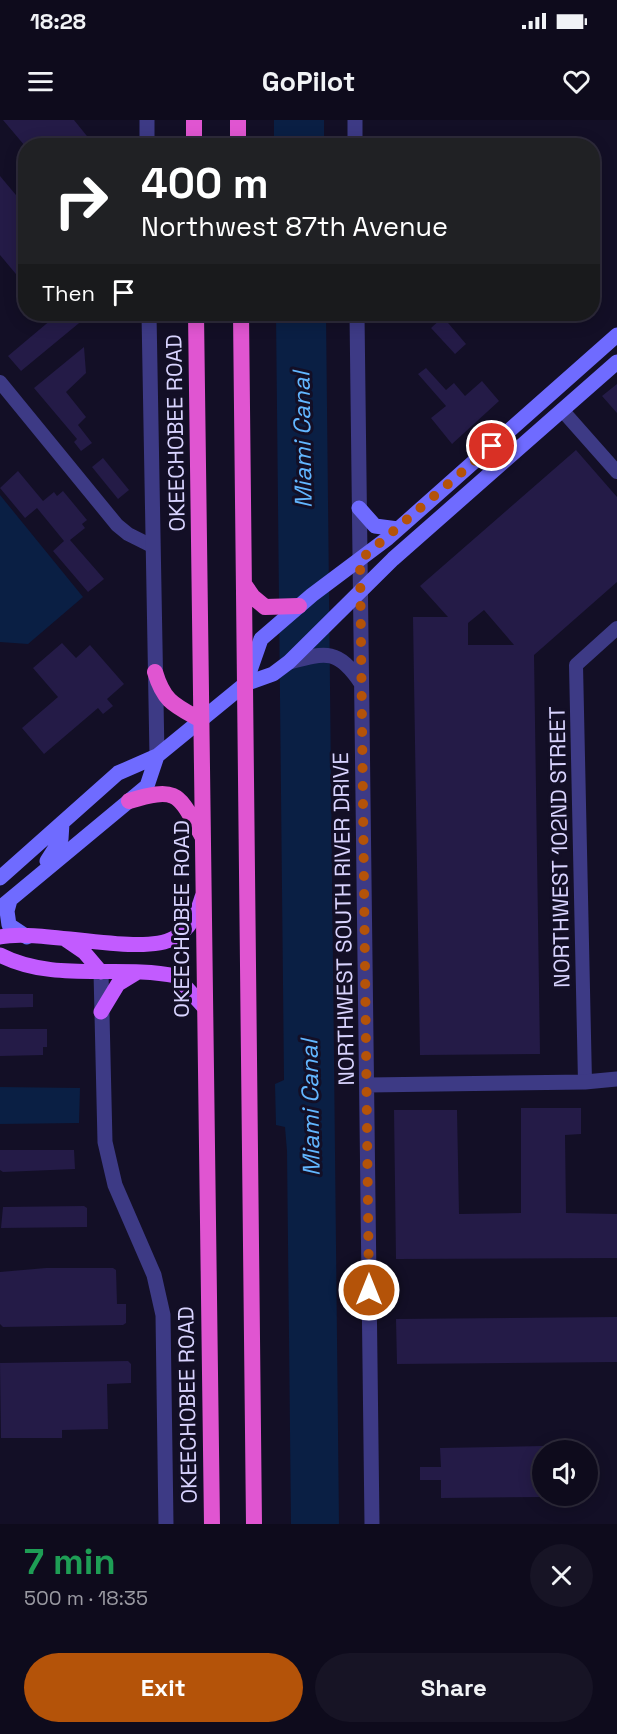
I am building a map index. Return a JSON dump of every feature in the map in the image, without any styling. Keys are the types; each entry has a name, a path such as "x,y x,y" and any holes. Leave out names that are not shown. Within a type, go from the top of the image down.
{"highway":[{"path":"194,120 194,138"},
{"path":"238,120 238,138"},
{"name":"OKEECHOBEE ROAD","path":"196,321 203,1006 212,1524"},
{"path":"240,321 254,1524"},
{"path":"244,584 259,604 274,609 299,606"},
{"path":"155,672 160,690 168,700 201,720"},
{"path":"129,801 157,792 172,795 185,806 203,837"}],"main road":[{"path":"246,684 261,639 331,580 398,529 617,335"},
{"path":"0,878 118,773 157,756 246,684 273,674 289,662 331,623 360,591 617,362"},
{"path":"359,508 375,526 398,529"},
{"path":"27,937 9,925 5,904 147,786 157,756"},
{"path":"30,882 58,847 63,831 62,823"},
{"path":"0,937 127,943 169,941 188,927 203,895"},
{"path":"65,939 84,952 101,972"},
{"path":"0,955 42,967 176,975 203,1006"},
{"path":"101,1012 118,984 136,973"}],"street":[{"path":"147,120 147,138"},
{"path":"355,120 355,138"},
{"path":"149,321 157,756"},
{"name":"NORTHWEST SOUTH RIVER DRIVE","path":"357,321 372,1524"},
{"path":"0,382 117,525 152,546"},
{"path":"562,410 617,472"},
{"name":"NORTHWEST 102ND STREET","path":"585,1082 576,664 617,628"},
{"path":"289,662 318,654 332,655 346,663 362,683"},
{"path":"101,972 105,1142 115,1185 154,1275 163,1315 166,1524"},
{"path":"368,1085 585,1082 617,1079"}],"water":[{"path":"274,120 324,120 324,138 274,138"},
{"name":"Miami Canal","path":"276,321 326,321 339,1524 291,1524 287,1151 285,1127 276,1125 275,1084 284,1080"},
{"path":"0,495 83,597 28,644 0,642"},
{"path":"0,1087 80,1088 79,1123 0,1124"}],"building":[{"path":"3,120 74,120 89,138 18,138"},
{"path":"0,176 18,197 18,276 0,255"},
{"path":"50,321 82,321 21,371 8,356"},
{"path":"439,321 446,321 466,344 455,354 431,328"},
{"path":"84,347 86,373 66,392 86,417 78,425 92,443 81,451 74,442 77,439 34,388"},
{"path":"426,368 446,390 454,383 465,396 482,381 499,401 452,444 431,418 446,406 418,374"},
{"path":"617,384 617,413 602,396"},
{"path":"576,450 617,497 617,582 534,655 540,1054 420,1055 413,617 448,617 420,586","holes":["484,610 514,645 468,645 468,623"]},
{"path":"103,458 129,490 118,499 92,467"},
{"path":"18,471 43,501 54,492 57,496 63,491 87,520 82,524 85,528 70,540 104,579 88,592 53,551 64,541 37,508 25,518 0,488"},
{"path":"62,643 76,658 90,645 124,684 107,699 113,706 103,714 98,708 44,754 22,728 58,697 33,668"},
{"path":"0,994 33,994 33,1007 0,1008"},
{"path":"0,1029 47,1029 47,1047 43,1047 43,1055 0,1056"},
{"path":"521,1108 581,1108 581,1134 565,1135 566,1213 617,1214 617,1258 396,1259 394,1110 457,1110 459,1214 521,1213"},
{"path":"0,1150 74,1150 75,1169 3,1172 0,1170"},
{"path":"84,1206 87,1208 87,1227 1,1228 3,1207"},
{"path":"46,1268 113,1268 116,1270 117,1304 126,1304 126,1323 123,1325 3,1327 0,1324 0,1272"},
{"path":"617,1317 617,1362 397,1364 396,1319"},
{"path":"128,1361 131,1364 131,1383 107,1384 108,1429 62,1430 62,1438 1,1438 0,1363"},
{"path":"532,1446 532,1497 441,1498 441,1480 420,1480 420,1467 441,1467 440,1448"}],"route":[{"path":"369,1290 360,560 492,446"}]}
